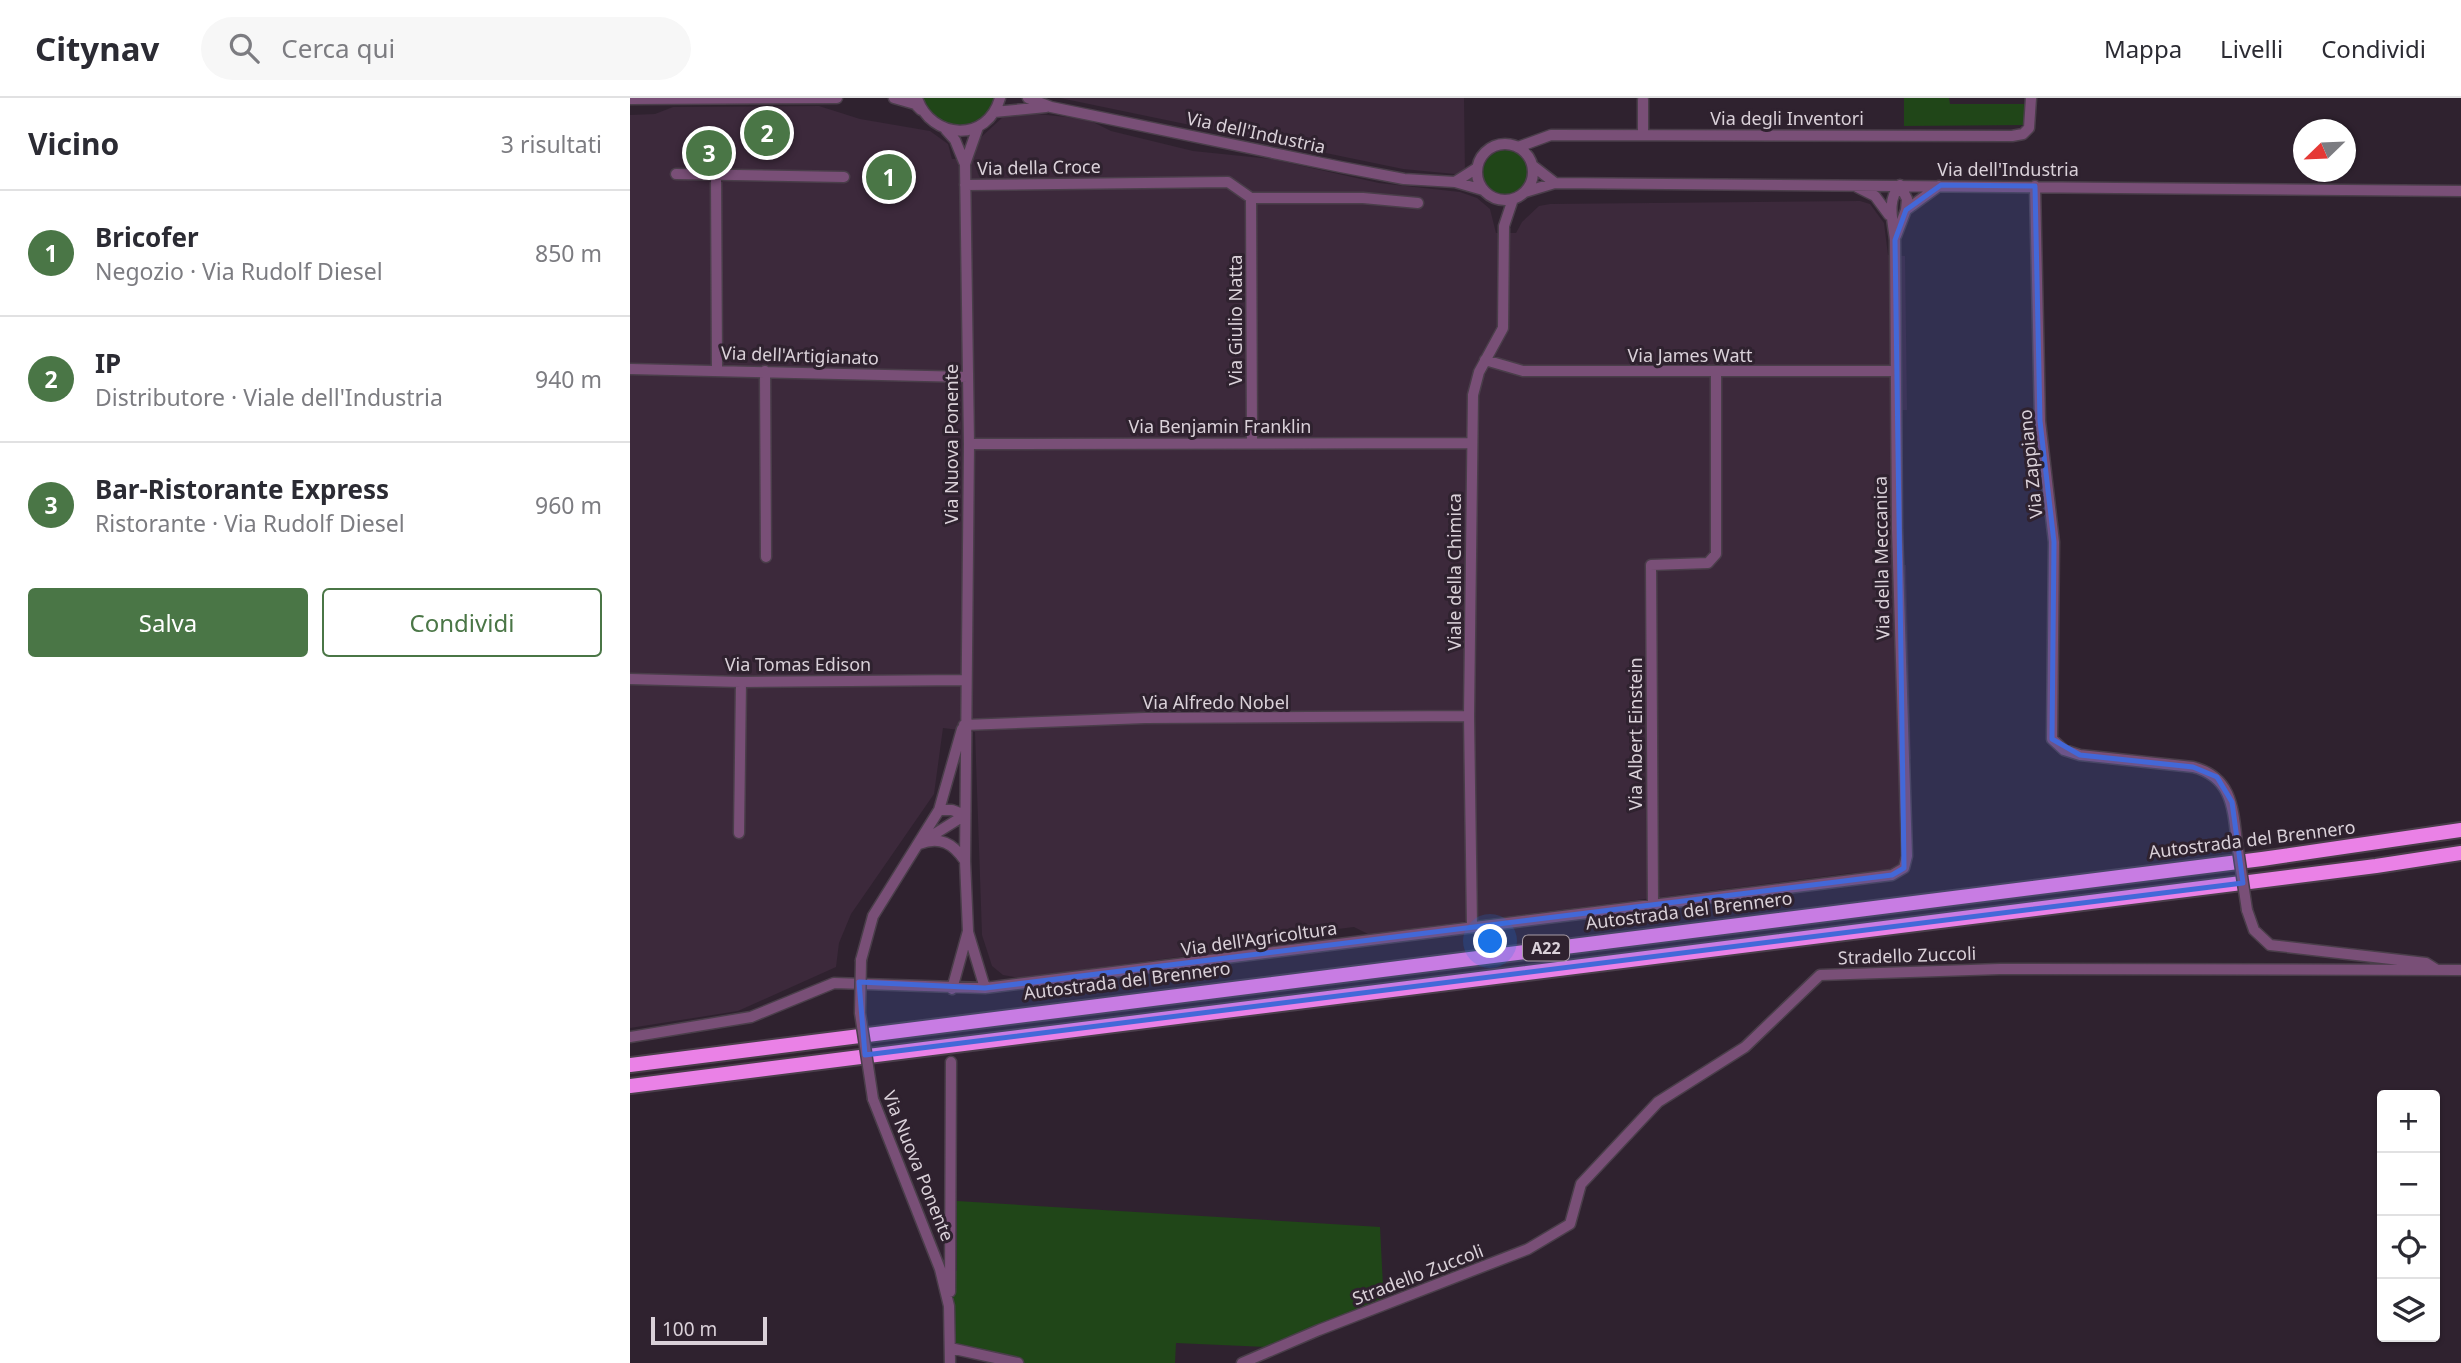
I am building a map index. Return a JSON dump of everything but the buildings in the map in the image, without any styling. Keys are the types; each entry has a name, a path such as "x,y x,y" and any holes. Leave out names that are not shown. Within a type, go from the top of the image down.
{"highway":[{"name":"Autostrada del Brennero","path":"630,1065 2276,857 2461,830"},
{"name":"A22","path":"630,1086 2348,870 2461,853"}],"street":[{"path":"630,99 837,98"},
{"path":"894,98 915,104 946,130 962,132 978,127 994,112 1000,98"},
{"path":"917,98 922,111"},
{"name":"Via dell'Industria","path":"1028,98 1051,107 1392,177 1455,182 1483,190"},
{"name":"Via degli Inventori","path":"1518,147 1550,135 2023,134 2031,122 2031,98"},
{"path":"1643,100 1643,135"},
{"name":"Via dell'Industria","path":"994,112 1051,107"},
{"name":"Via Nuova Ponente","path":"968,932 964,725 969,444 965,164 978,127"},
{"name":"Via Nuova Ponente","path":"946,130 955,140 965,164"},
{"path":"1550,135 1537,147 1532,164 1532,180 1525,192 1513,199 1495,198 1483,190 1478,168 1480,160 1493,147 1506,144 1518,147 1532,164 1555,183"},
{"path":"1455,182 1478,168"},
{"path":"676,174 844,177"},
{"path":"716,176 717,369"},
{"name":"Via della Croce","path":"965,185 1228,182 1251,198"},
{"name":"Via dell'Industria","path":"1525,192 1555,183 2461,191"},
{"path":"1900,185 1907,199 1906,210"},
{"name":"Via della Meccanica","path":"1899,872 1904,868 1907,856 1897,530 1895,240 1892,199 1900,185"},
{"path":"1906,210 1941,185"},
{"name":"Via della Meccanica","path":"1852,186 1868,191 1881,202 1890,218 1895,240"},
{"name":"Via Zappiano","path":"2035,186 2040,421 2053,508 2052,739 2064,750 2080,755 2193,767 2211,773 2230,794 2246,910 2253,930 2270,945 2426,962 2437,970"},
{"path":"1251,198 1363,198 1418,203"},
{"name":"Via Giulio Natta","path":"1251,198 1252,442"},
{"name":"Viale della Chimica","path":"1495,198 1504,226"},
{"name":"Viale della Chimica","path":"1472,926 1469,716 1471,443 1475,382 1503,328 1504,226 1513,199"},
{"name":"Via della Meccanica","path":"1895,240 1906,210"},
{"name":"Via James Watt","path":"1485,360 1523,371 1896,372"},
{"name":"Via dell'Artigianato","path":"630,369 968,377"},
{"name":"Via Albert Einstein","path":"1653,904 1651,565 1708,563 1716,554 1716,371"},
{"path":"765,372 766,557"},
{"name":"Via Benjamin Franklin","path":"969,444 1471,443"},
{"name":"Via Tomas Edison","path":"630,679 741,682 966,680"},
{"path":"739,833 741,682"},
{"name":"Via Alfredo Nobel","path":"964,725 1145,718 1469,716"},
{"name":"Via Nuova Ponente","path":"949,1306 935,1252 873,1099 859,1005 861,960 873,916 939,810 964,725"},
{"path":"949,779 965,777"},
{"path":"939,810 952,810 965,816"},
{"path":"919,844 965,816"},
{"path":"919,844 931,840 947,842 965,861"},
{"name":"Via dell'Agricoltura","path":"630,1037 751,1017 834,983 985,988 1899,872"},
{"path":"968,932 985,988"},
{"path":"952,989 968,932"},
{"name":"Stradello Zuccoli","path":"1242,1363 1319,1329 1528,1249 1570,1224 1581,1184 1658,1102 1745,1046 1820,975 2000,969 2461,970"},
{"name":"Via Nuova Ponente","path":"950,1363 951,1062"},
{"path":"950,1348 1018,1363"}],"highlighted area":[{"path":"1941,185 2035,186 2040,421 2054,542 2052,739 2080,755 2193,767 2217,777 2232,802 2243,883 865,1055 859,982 985,988 1892,875 1904,868 1895,240 1906,210"}],"shaded area":[{"path":"1060,98 1464,98 1465,175 1403,169"},
{"path":"819,106 860,119 930,131 948,144 952,159 974,158 978,140 1004,116 1026,113 1087,119 1111,131 1193,151 1271,159 1379,183 1460,192 1477,198 1490,209 1496,233 1516,233 1522,222 1539,206 1550,204 1860,201 1870,204 1884,223 1888,255 1905,256 1907,410 1898,410 1897,565 1906,565 1911,759 1904,759 1906,871 1851,873 1368,934 1354,927 1234,942 1224,951 1019,978 1003,975 992,966 982,935 975,732 943,728 934,794 851,914 839,943 836,967 738,1011 630,1028 630,115 655,114 673,107"}],"green space":[{"path":"923,98 994,98 980,118 958,125 937,118 928,110"},
{"path":"1904,98 1949,98 1950,104 2027,104 2027,125 1904,126"},
{"path":"1506,150 1522,157 1529,173 1522,189 1506,196 1490,189 1483,173 1490,157"},
{"path":"957,1201 1380,1227 1384,1306 1287,1348 1176,1343 1175,1363 1012,1363 946,1344 948,1271 957,1271"}],"place":[{"name":"IP","path":"767,133"},
{"name":"Bar-Ristorante Express","path":"709,153"},
{"name":"Bricofer","path":"889,177"}]}
